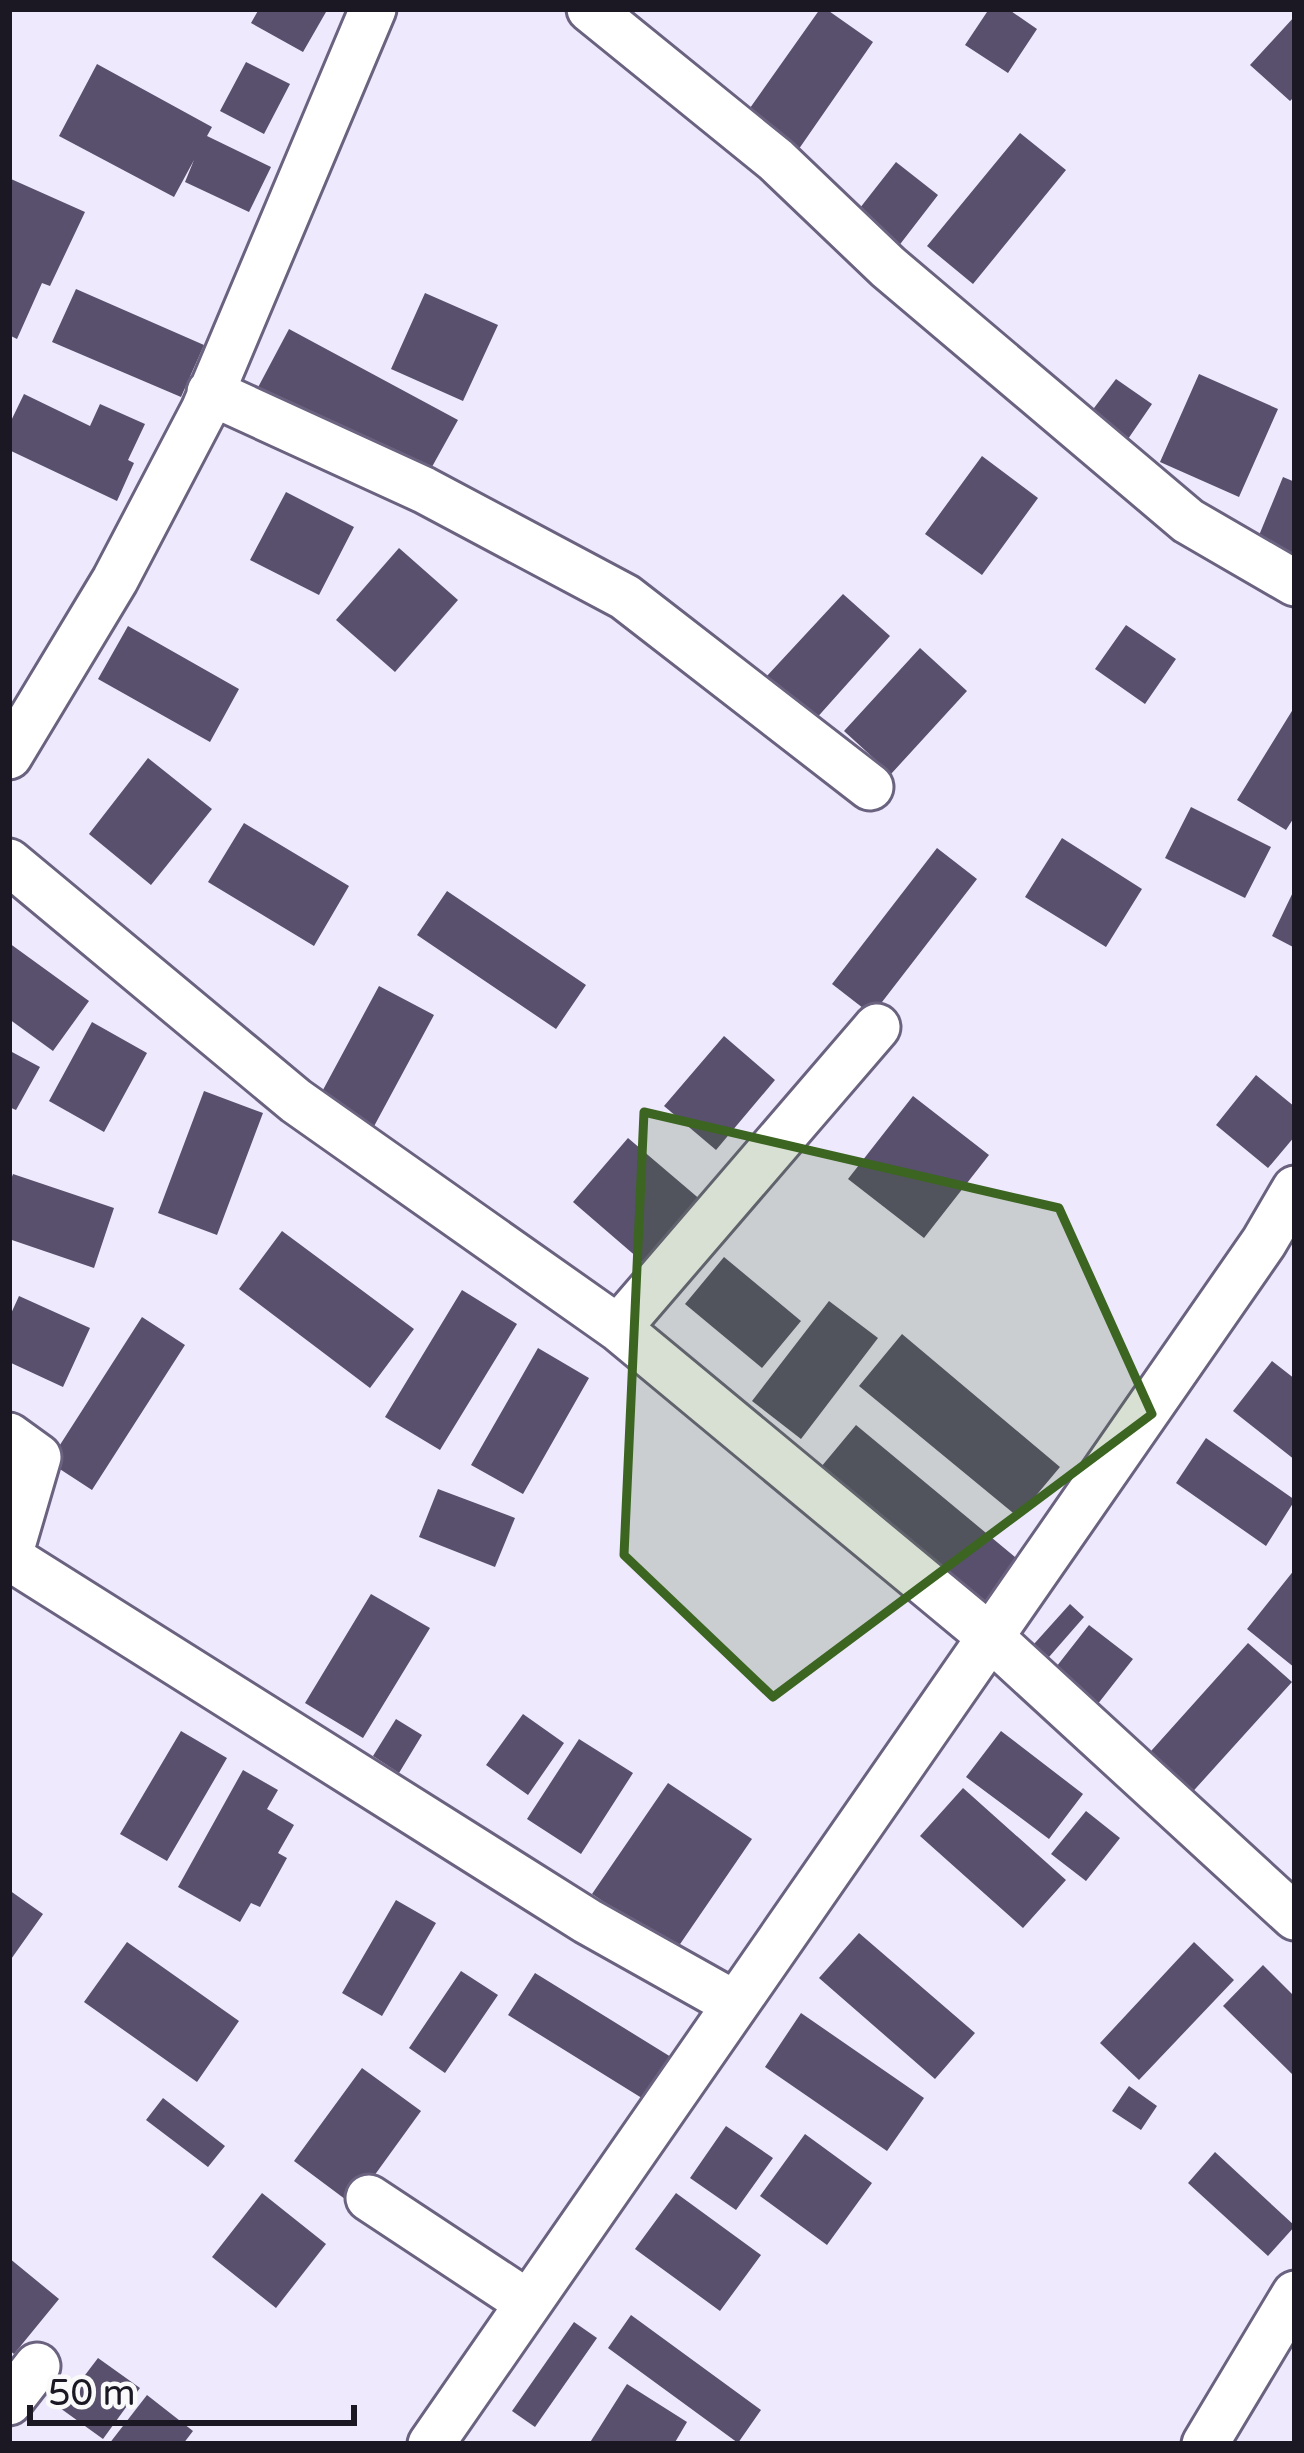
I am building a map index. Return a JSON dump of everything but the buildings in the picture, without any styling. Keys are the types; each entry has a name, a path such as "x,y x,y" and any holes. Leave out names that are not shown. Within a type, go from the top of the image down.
{"street":[{"path":"9,756 115,580 210,392 373,9"},
{"path":"590,9 776,160 887,267 1188,521 1295,583"},
{"path":"210,392 424,490 626,597 870,788"},
{"path":"9,862 296,1101 618,1328 989,1636 1295,1917"},
{"path":"618,1328 877,1027"},
{"path":"431,2444 1264,1242 1295,1189"},
{"path":"9,1436 38,1457 9,1556 587,1921 735,2004"},
{"path":"369,2198 528,2303"},
{"path":"1205,2444 1295,2294"},
{"path":"9,2402 37,2366"}],"highlighted area":[{"path":"644,1112 1059,1208 1152,1414 773,1697 624,1555"}]}
